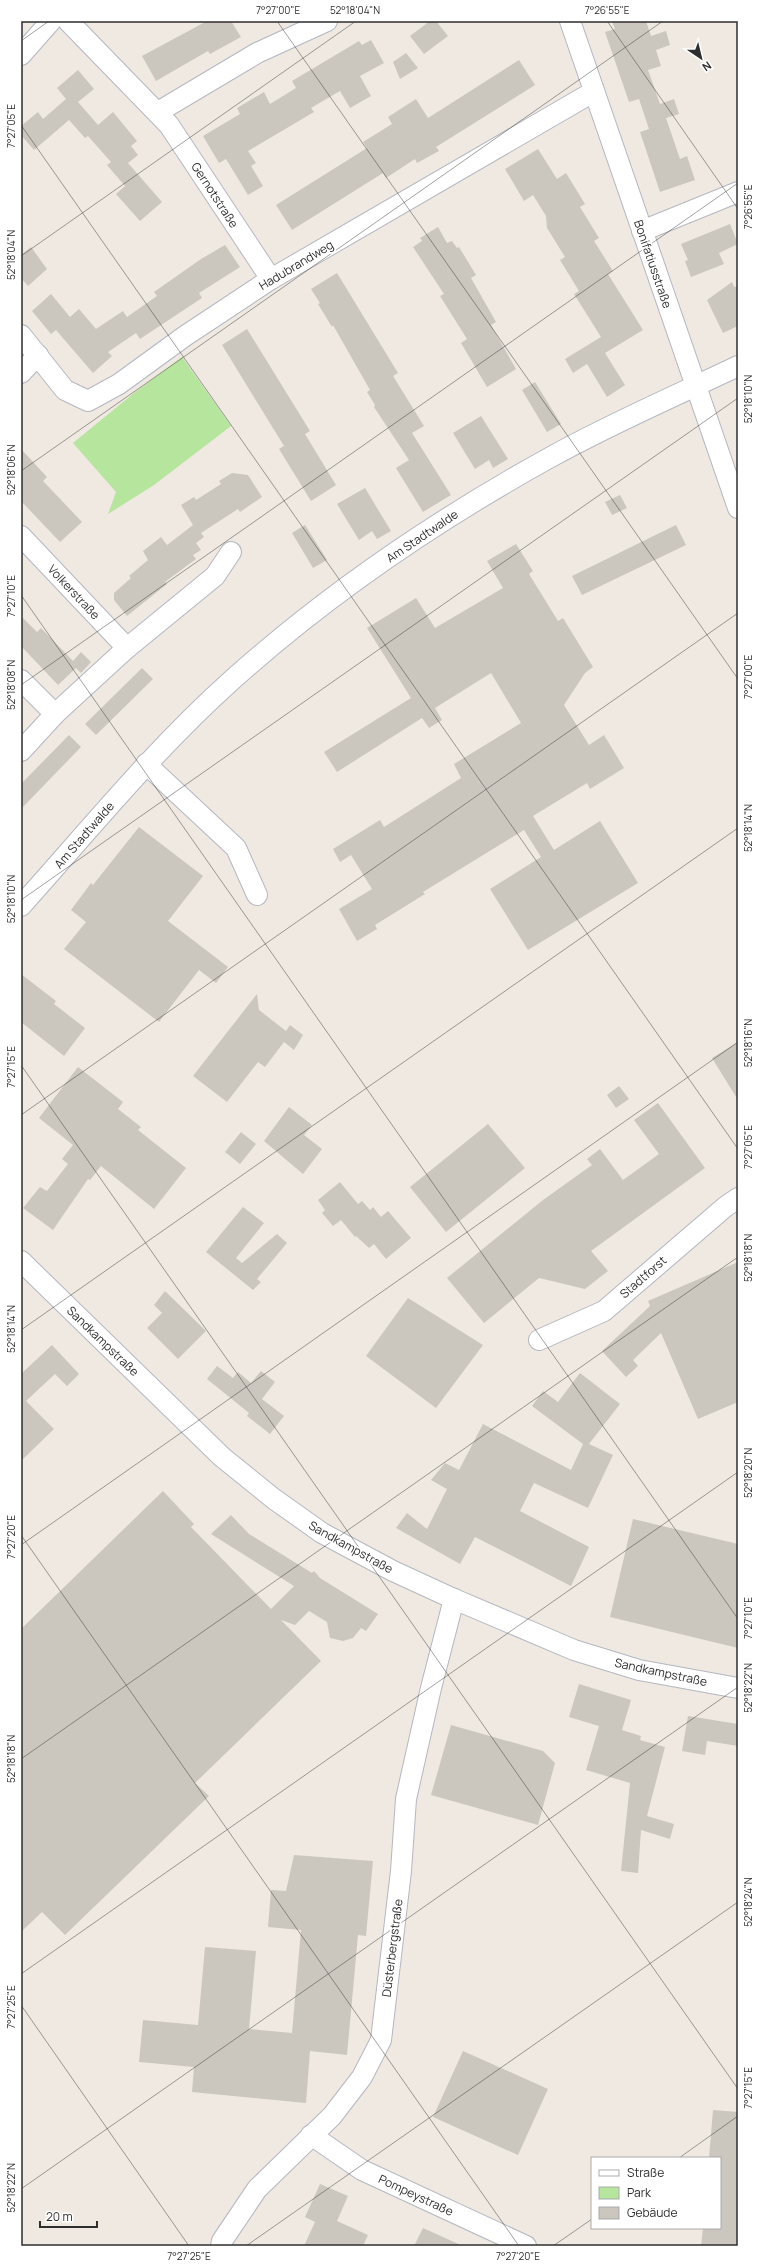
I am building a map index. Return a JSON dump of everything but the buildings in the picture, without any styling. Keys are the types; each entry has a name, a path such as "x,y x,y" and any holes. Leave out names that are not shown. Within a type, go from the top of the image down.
{"street":[{"path":"21,55 51,21"},
{"name":"Gernotstraße","path":"68,21 169,125 271,279"},
{"path":"158,112 257,53 326,21"},
{"name":"Bonifatiusstraße","path":"570,21 593,92 738,508"},
{"name":"Hadubrandweg","path":"21,335 65,390 88,401 120,384 185,336 271,279 593,92"},
{"path":"642,232 738,192"},
{"path":"21,373 38,355"},
{"name":"Am Stadtwalde","path":"21,906 146,764 232,679 324,604 409,544 487,493 552,457 738,366"},
{"name":"Volkerstraße","path":"21,536 127,648"},
{"path":"21,751 55,714 127,648 215,576 231,552"},
{"path":"21,680 55,714"},
{"path":"146,764 236,848 257,895"},
{"name":"Stadtforst","path":"539,1340 604,1311 725,1207 738,1198"},
{"name":"Sandkampstraße","path":"21,1261 222,1457 274,1499 322,1533 393,1571 454,1600 574,1650 639,1670 738,1688"},
{"name":"Düsterbergstraße","path":"221,2246 222,2241 257,2189 332,2116 362,2077 381,2040 401,1871 406,1799 431,1688 454,1600"},
{"name":"Pompeystraße","path":"311,2135 362,2170 526,2246"}],"green space":[{"path":"182,357 231,426 154,485 108,514 116,492 73,443 134,393"}]}
